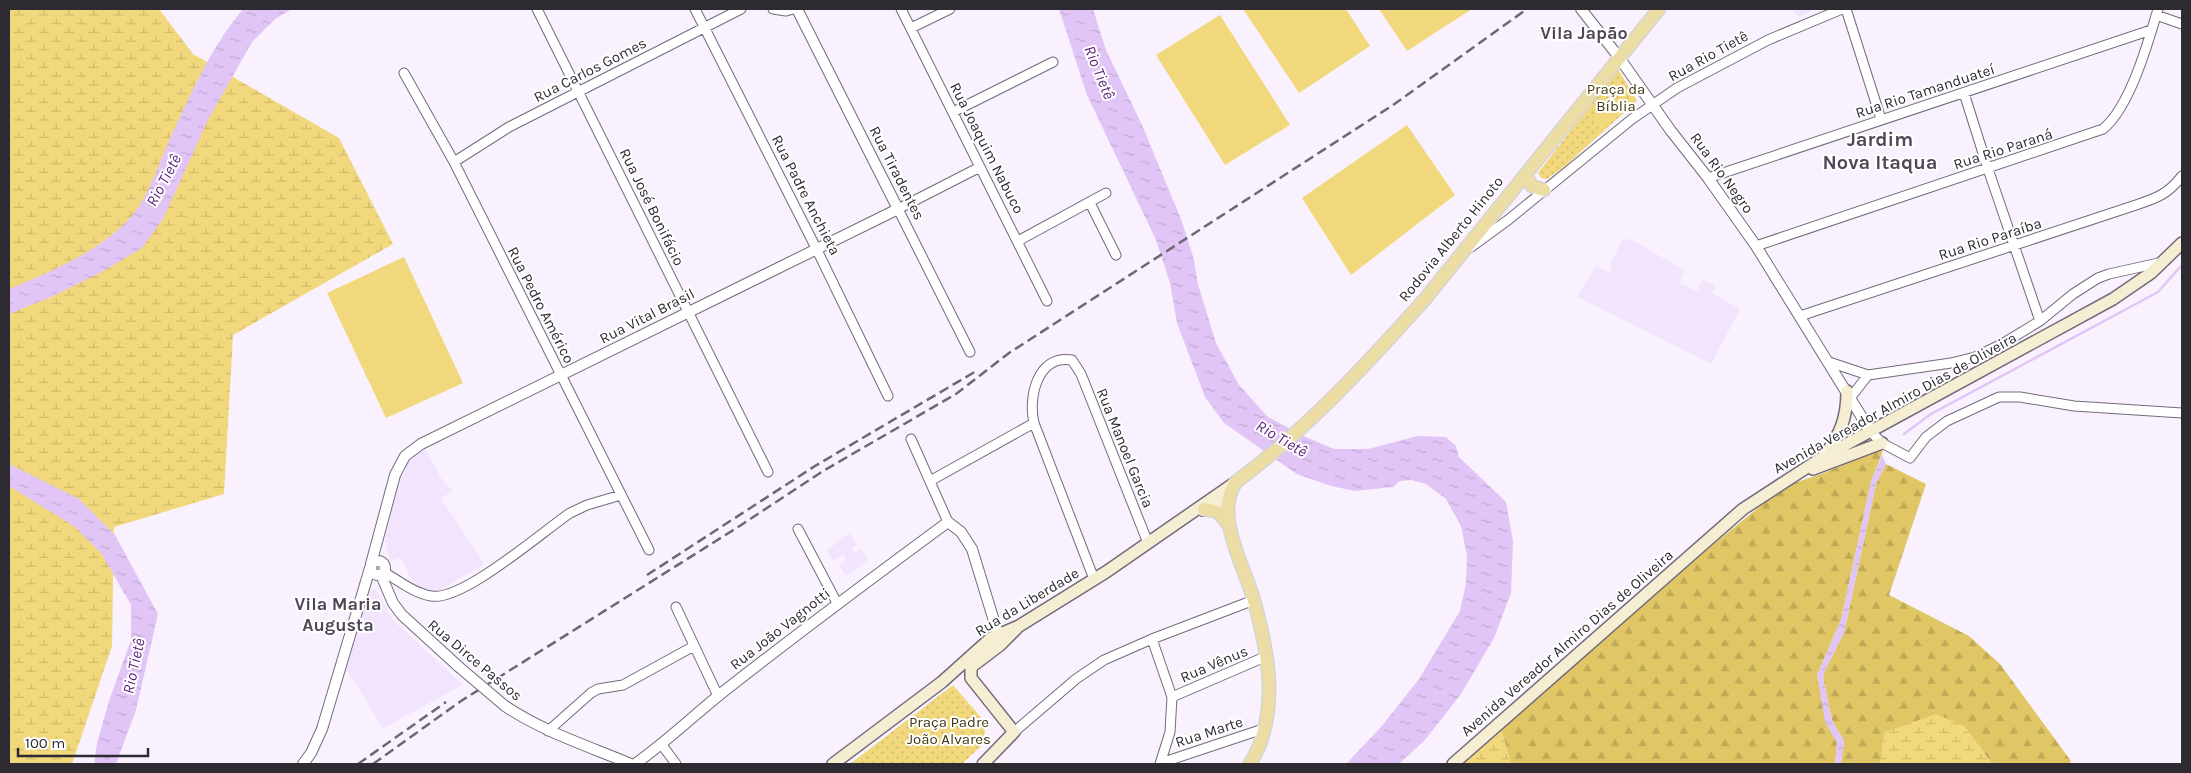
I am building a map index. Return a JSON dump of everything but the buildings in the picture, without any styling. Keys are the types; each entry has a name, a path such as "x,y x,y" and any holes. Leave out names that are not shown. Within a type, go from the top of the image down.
{"main road":[{"name":"Rodovia Alberto Hinoto","path":"1227,498 1236,482 1309,419 1374,356 1425,299 1618,56 1659,9"},
{"path":"1524,175 1532,186 1544,190"},
{"name":"Avenida Vereador Almiro Dias de Oliveira","path":"1453,764 1743,509 1783,481 1823,457 2113,299 2163,262 2182,243"},
{"path":"1823,457 1837,439 1843,426 1849,394"},
{"path":"1783,481 1882,443"},
{"name":"Rodovia Alberto Hinoto","path":"1227,498 1238,488 1251,469"},
{"name":"Rua da Liberdade","path":"1171,528 1182,517 1236,482"},
{"path":"1227,498 1230,527 1254,600 1267,656 1270,694 1266,728 1250,764"},
{"name":"Rua da Liberdade","path":"833,764 942,682 982,645 998,634 1019,626 1171,528 1227,498"},
{"path":"1204,510 1218,512 1230,527"},
{"path":"983,764 1014,732 971,678 970,667 1000,645 1019,626"},
{"path":"979,660 981,654 995,643 998,634"},
{"path":"942,682 957,676 971,678"}],"street":[{"name":"Rua José Bonifácio","path":"537,9 768,472"},
{"name":"Rua Padre Anchieta","path":"695,9 816,248 888,396"},
{"name":"Rua Carlos Gomes","path":"454,162 500,132 741,9"},
{"path":"773,9 786,11 795,9"},
{"name":"Rua Tiradentes","path":"795,9 970,352"},
{"name":"Rua Joaquim Nabuco","path":"902,9 1047,301"},
{"path":"911,28 950,9"},
{"name":"Rua Rio Negro","path":"1581,9 1618,56 1756,246 1871,432"},
{"name":"Rua Rio Tietê","path":"1457,258 1632,119 1677,88 1768,40 1842,9"},
{"path":"1846,9 1881,119"},
{"path":"2157,12 2182,24"},
{"name":"Rua Rio Paraná","path":"1756,246 2093,133 2111,123 2129,91 2157,12"},
{"name":"Rua Rio Tamanduateí","path":"1708,178 2151,30"},
{"path":"953,112 1053,62"},
{"name":"Rua Pedro Américo","path":"404,73 454,162 649,550"},
{"path":"1964,93 2040,321"},
{"name":"Rua Vital Brasil","path":"303,764 312,753 322,729 362,592 378,569 378,537 395,475 405,456 421,444 898,209 980,166"},
{"name":"Rua Rio Paraíba","path":"1800,316 2160,196 2172,189 2182,176"},
{"path":"1018,241 1106,193"},
{"path":"1090,203 1116,255"},
{"path":"1829,362 1868,375 1951,363 1976,357 2040,321 2073,294 2098,278 2163,262"},
{"name":"Rua Manoel Garcia","path":"1034,423 1031,402 1033,388 1038,379 1044,370 1061,360 1072,360 1076,364 1148,543"},
{"path":"1849,394 1868,375"},
{"path":"1871,432 1882,443 1910,458 1926,438 1947,421 1990,400 2006,396 2074,406 2182,413"},
{"path":"930,481 1034,423 1094,579"},
{"path":"911,439 948,522 961,532 972,548 998,634"},
{"path":"378,569 418,593 434,597 450,594 469,585 570,513 587,505 621,495"},
{"name":"Rua João Vagnotti","path":"633,764 662,746 718,696 837,604 948,522"},
{"path":"798,529 837,604"},
{"name":"Rua Dirce Passos","path":"378,569 393,603 402,616 504,706 527,721 548,731 633,764"},
{"path":"1014,732 1090,669 1104,660 1152,639 1254,600"},
{"path":"676,607 718,696"},
{"path":"1152,639 1172,697 1170,732 1160,764"},
{"path":"548,731 591,693 598,689 623,685 694,646"},
{"name":"Rua Vênus","path":"1172,697 1267,656"},
{"name":"Rua Marte","path":"1160,764 1266,728"},
{"path":"662,746 676,764"}],"shaded area":[{"path":"1791,9 1817,9 1799,17"},
{"path":"1630,239 1684,270 1680,283 1699,292 1698,286 1702,280 1716,285 1712,293 1740,309 1711,364 1577,297 1596,266 1613,274 1610,265 1622,240"},
{"path":"425,449 441,478 453,491 441,498 484,564 438,591 415,587 401,558 390,561 385,540 396,493 409,461"},
{"path":"849,533 857,544 852,548 854,553 861,549 869,560 846,576 839,566 846,560 843,554 834,561 826,551"},
{"path":"376,589 392,619 463,685 383,728 346,669 367,593"}],"green space":[{"path":"9,9 159,9 193,54 339,138 393,244 233,335 224,494 114,527 112,646 72,764 9,764"},
{"path":"1243,9 1346,9 1370,46 1299,93"},
{"path":"1379,9 1472,9 1407,51"},
{"path":"1220,15 1290,125 1225,165 1156,55"},
{"name":"Praça da Bíblia","path":"1618,69 1637,101 1565,166 1547,179 1541,178 1538,173"},
{"path":"1600,108 1608,108 1613,113 1611,124 1600,126 1595,121 1595,113"},
{"path":"1407,125 1455,195 1351,275 1302,198"},
{"path":"404,257 463,383 386,418 327,293"},
{"path":"1873,451 1883,451 1871,482 1841,620 1817,675 1837,743 1835,764 1511,764 1501,729 1710,547 1785,486 1824,473"},
{"path":"1886,464 1926,484 1889,595 1969,636 2000,664 2071,761 2069,764 1992,764 1964,726 1885,732 1880,764 1841,764 1844,741 1832,720 1823,678 1825,670 1844,633 1876,484"},
{"name":"Praça Padre João Alvares","path":"953,685 984,721 985,732 981,746 962,764 850,764"},
{"path":"1936,714 1964,726 1992,764 1880,764 1885,732"},
{"path":"1501,729 1511,764 1461,764"}],"water":[{"name":"Rio Tietê","path":"243,9 292,9 275,19 252,42 208,120 163,219 142,248 100,273 51,297 9,314 9,289 73,260 103,242 136,211 147,192 193,89 211,55"},
{"name":"Rio Tietê","path":"1059,9 1093,9 1106,50 1142,125 1181,219 1216,343 1239,385 1268,417 1334,449 1368,449 1418,436 1446,437 1456,446 1459,457 1506,502 1513,541 1511,593 1494,638 1461,694 1425,740 1399,764 1346,764 1381,727 1419,679 1460,611 1466,583 1467,556 1461,526 1446,499 1426,484 1411,480 1400,481 1393,487 1355,491 1331,486 1297,474 1224,423 1205,397 1177,323 1170,283 1156,240 1087,95"},
{"path":"1882,455 1886,464 1876,484 1844,633 1825,670 1823,678 1832,720 1844,741 1841,764 1835,764 1837,743 1825,722 1817,675 1841,620 1871,482"},
{"name":"Rio Tietê","path":"9,464 78,498 115,535 158,614 136,710 116,764 94,764 97,743 109,701 131,640 131,605 101,553 75,527 9,486"}],"waterway":[{"path":"1904,434 1931,414 2158,292 2182,265"}],"railway":[{"path":"373,764 461,701 735,529 823,471 956,394 1009,353 1393,105 1527,9"},
{"path":"647,575 815,466 978,370"},
{"path":"358,764 446,702"}],"district":[{"name":"Vila Japão","path":"1584,33"},
{"name":"Jardim Nova Itaqua","path":"1880,150"},
{"name":"Vila Maria Augusta","path":"338,614"}]}
